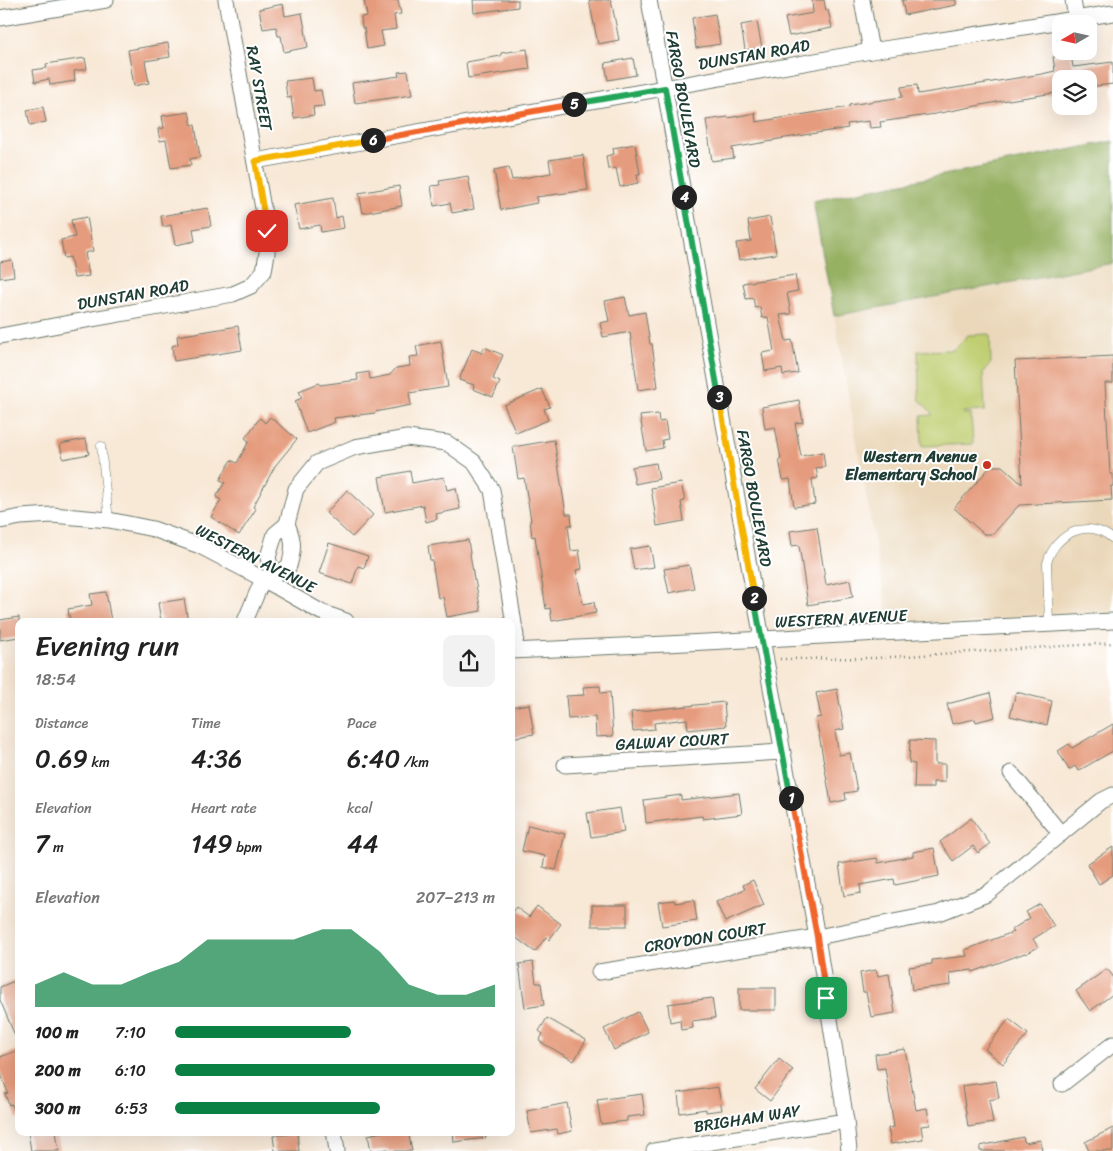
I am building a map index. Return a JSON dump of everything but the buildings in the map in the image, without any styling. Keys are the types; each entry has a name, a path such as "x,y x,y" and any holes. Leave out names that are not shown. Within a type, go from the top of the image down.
{"street":[{"path":"0,18 106,0"},
{"name":"RAY STREET","path":"226,0 267,231 267,253 264,271"},
{"name":"FARGO BOULEVARD","path":"649,0 782,752 817,937 846,1120 849,1151"},
{"path":"862,0 871,51"},
{"path":"1073,0 1075,15"},
{"name":"DUNSTAN ROAD","path":"1098,15 1113,13"},
{"name":"DUNSTAN ROAD","path":"255,161 871,51 1052,23"},
{"name":"DUNSTAN ROAD","path":"0,336 233,294 251,286 264,271"},
{"path":"247,618 268,578 268,557 276,534 287,524 296,489 317,464 355,447 407,438 447,443 474,462 492,490 513,618"},
{"name":"WESTERN AVENUE","path":"0,521 21,517 52,515 109,520 153,529 200,546 268,578 321,612 338,618"},
{"path":"268,578 289,566 293,554 293,538 287,524"},
{"name":"WESTERN AVENUE","path":"515,650 1113,621"},
{"name":"GALWAY COURT","path":"564,765 782,752"},
{"path":"1012,773 1061,834"},
{"name":"CROYDON COURT","path":"599,972 817,937 939,913 987,894 1101,801 1113,795"},
{"path":"1062,1084 1113,1044"},
{"name":"BRIGHAM WAY","path":"654,1151 846,1120"},
{"path":"335,1136 337,1151"}],"lane":[{"path":"101,446 109,520"},
{"path":"1050,625 1047,563 1054,547 1067,534 1084,529 1094,529 1113,538"}],"path":[{"path":"766,659 875,658 1113,643"}],"shaded area":[{"name":"Western Avenue Elementary School","path":"1113,263 1113,614 890,628 834,316"}],"green space":[{"path":"1113,141 1113,263 834,316 813,201"},
{"path":"990,334 991,363 983,373 985,411 963,412 964,414 971,414 973,444 922,446 921,416 932,415 932,413 919,399 918,351 953,350 968,335"}],"place":[{"name":"Western Avenue Elementary School","path":"987,465"}],"route":[{"path":"267,231 255,161 665,88 782,752 817,937 826,998"}]}
